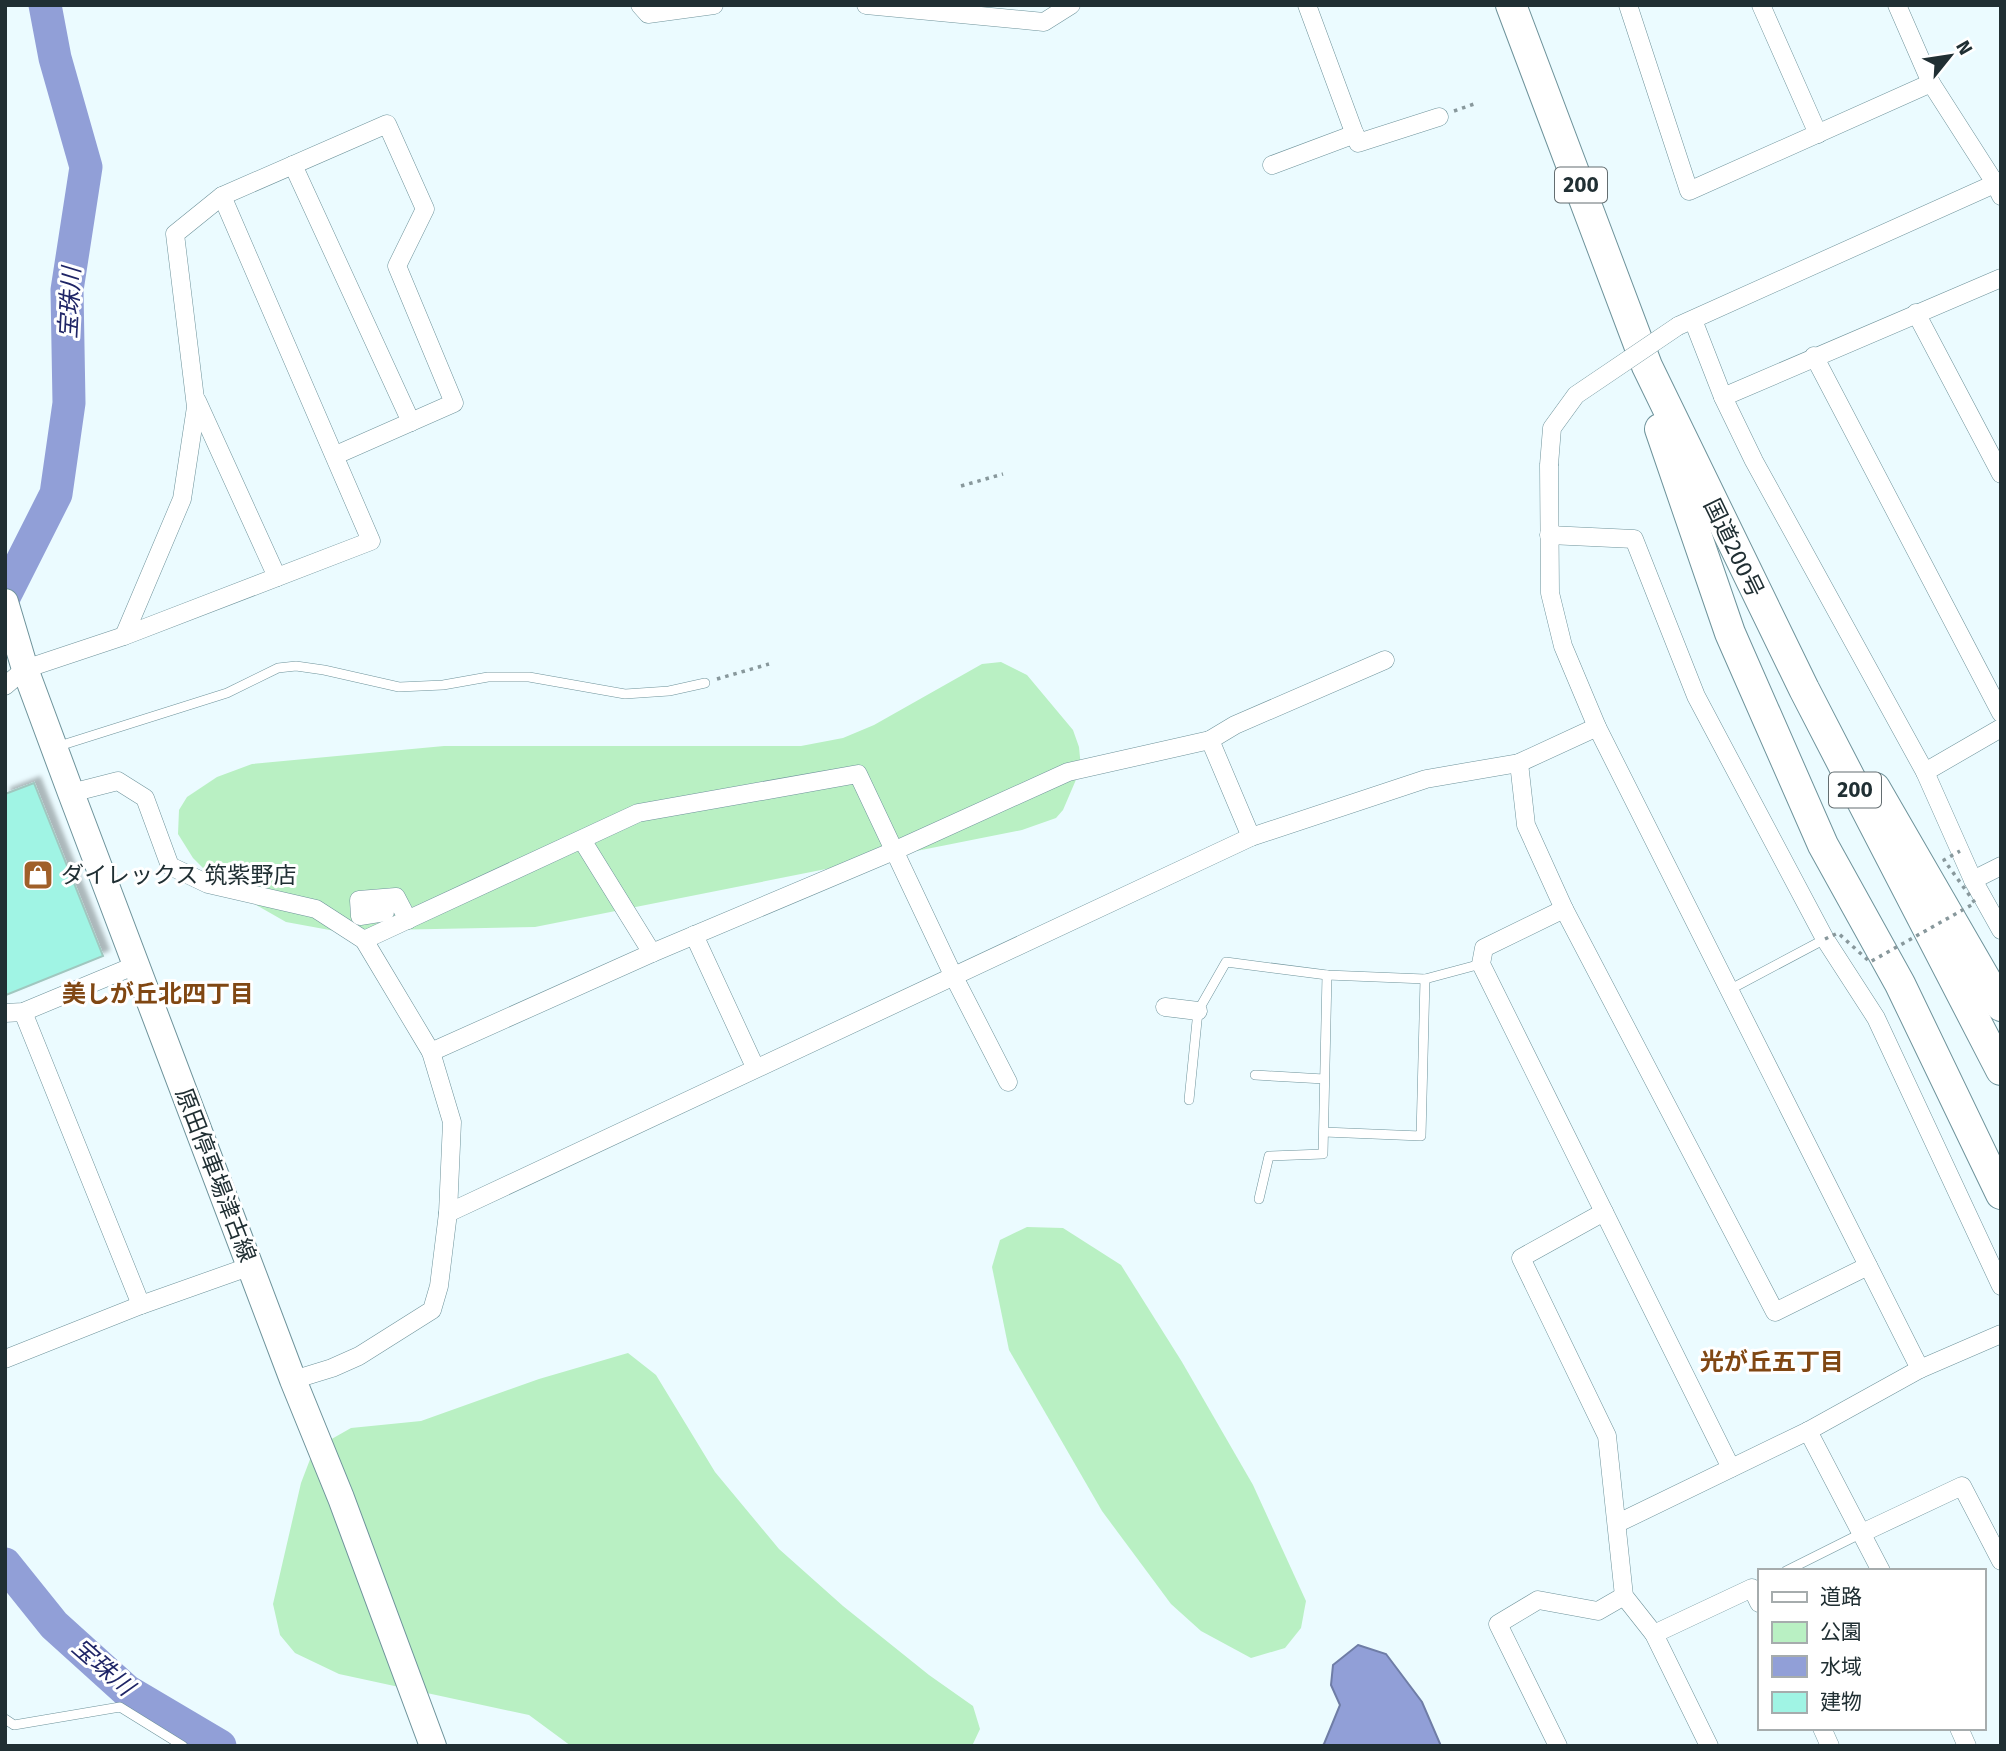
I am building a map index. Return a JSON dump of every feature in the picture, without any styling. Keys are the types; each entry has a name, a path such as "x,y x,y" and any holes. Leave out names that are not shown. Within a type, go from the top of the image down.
{"highway":[{"name":"国道200号","path":"1511,5 1647,366 1714,508 1857,794 2001,1070"},
{"path":"1647,366 1662,441 1730,633 1823,845 1900,984 2001,1194"},
{"path":"1714,508 2001,1006"}],"main road":[{"name":"原田停車場津古線","path":"5,602 17,669 55,748 433,1746"}],"street":[{"path":"640,5 648,13 714,5"},
{"path":"866,5 1044,22 1070,5"},
{"path":"1307,5 1358,143 1439,117"},
{"path":"1628,5 1689,191 1931,83"},
{"path":"1761,5 1818,134"},
{"path":"1897,5 1931,83 1999,187 1686,323 1576,395 1552,428 1549,535 1550,593 1563,646 1597,727 1920,1369"},
{"path":"124,636 182,499 196,407 175,234 222,196 387,124 425,209 397,266 454,403 336,455"},
{"path":"1272,165 1355,134"},
{"path":"293,165 411,422"},
{"path":"17,669 124,636 371,541 222,196"},
{"path":"1723,397 2001,278"},
{"path":"1916,313 2001,474"},
{"path":"1686,323 1754,461 1925,772 1973,880 2001,930"},
{"path":"1814,356 2001,713"},
{"path":"194,395 277,578"},
{"path":"1549,535 1634,539 1696,696 1825,939 1876,1018 2001,1286"},
{"path":"431,1052 1068,772 1210,740 1235,725 1385,660"},
{"path":"449,1213 1251,837 1426,779 1519,763 1597,727"},
{"path":"1925,772 2001,728"},
{"path":"1210,740 1251,837"},
{"path":"1519,763 1526,825 1564,909 1775,1312 1868,1266"},
{"path":"364,940 638,813 858,774 953,975 1008,1082"},
{"path":"71,793 118,781 145,798 170,866 208,884 316,909 364,940 431,1052 452,1122 449,1213 439,1286 432,1310 359,1356 293,1380"},
{"path":"582,840 652,953"},
{"path":"1973,880 2001,866"},
{"path":"384,898 396,897 408,920"},
{"path":"1564,909 1484,948 1481,964 1731,1468"},
{"path":"694,935 755,1068"},
{"path":"136,965 14,1013 141,1305"},
{"path":"1165,1007 1198,1011"},
{"path":"1604,1212 1521,1258 1607,1436 1624,1596 1654,1634 1709,1746"},
{"path":"5,1359 141,1305 251,1266"},
{"path":"1618,1523 1808,1431 1920,1369 2001,1334"},
{"path":"1808,1431 1880,1569"},
{"path":"1862,1533 1962,1486 2001,1561"},
{"path":"1654,1634 1757,1592"},
{"path":"1558,1746 1498,1624 1538,1600 1598,1611 1624,1596"},
{"path":"1823,1730 1830,1746"},
{"path":"1960,1730 1967,1746"}],"lane":[{"path":"55,748 227,693 278,668 296,666 399,687 443,685 488,677 529,677 625,694 669,691 705,683"},
{"path":"1729,990 1825,939"},
{"path":"1189,1100 1198,1011 1226,962 1327,975 1425,979 1481,964"},
{"path":"1259,1199 1269,1156 1323,1154 1327,975"},
{"path":"1324,1132 1421,1136 1425,979"},
{"path":"1255,1075 1324,1079"},
{"path":"1790,1569 1862,1533"},
{"path":"5,1719 15,1725 120,1707 183,1746"}],"path":[{"path":"961,486 1003,474"},
{"path":"705,683 769,664"},
{"path":"1825,939 1838,933 1870,961 1975,903 1944,860 1960,851"}],"green space":[{"path":"1001,662 1027,675 1073,730 1079,747 1081,768 1063,810 1056,818 1022,830 535,927 335,931 286,922 218,883 193,858 178,834 179,810 187,797 217,777 252,764 444,746 801,746 843,738 874,725 982,664"},
{"path":"1027,1227 1063,1228 1121,1265 1182,1362 1253,1485 1306,1601 1301,1628 1285,1648 1251,1658 1201,1631 1171,1604 1102,1511 1009,1350 992,1267 1000,1240"},
{"path":"628,1353 656,1375 715,1472 779,1549 843,1606 929,1675 973,1706 980,1729 972,1746 571,1746 529,1715 339,1674 295,1653 280,1635 273,1604 301,1483 314,1449 351,1428 421,1421 539,1379"}],"water":[{"path":"1358,1645 1386,1654 1422,1702 1441,1746 1321,1746 1340,1705 1331,1685 1333,1665"}],"building":[{"name":"ダイレックス 筑紫野店","path":"34,783 103,956 6,995 5,794"}],"waterway":[{"name":"宝珠川","path":"5,595 56,494 69,403 67,290 86,167 55,58 45,5"},
{"name":"宝珠川","path":"5,1564 54,1625 127,1691 220,1746"}],"place":[{"name":"ダイレックス 筑紫野店","path":"38,875"}],"district":[{"name":"美しが丘北四丁目","path":"158,994"},
{"name":"光が丘五丁目","path":"1772,1362"}]}
